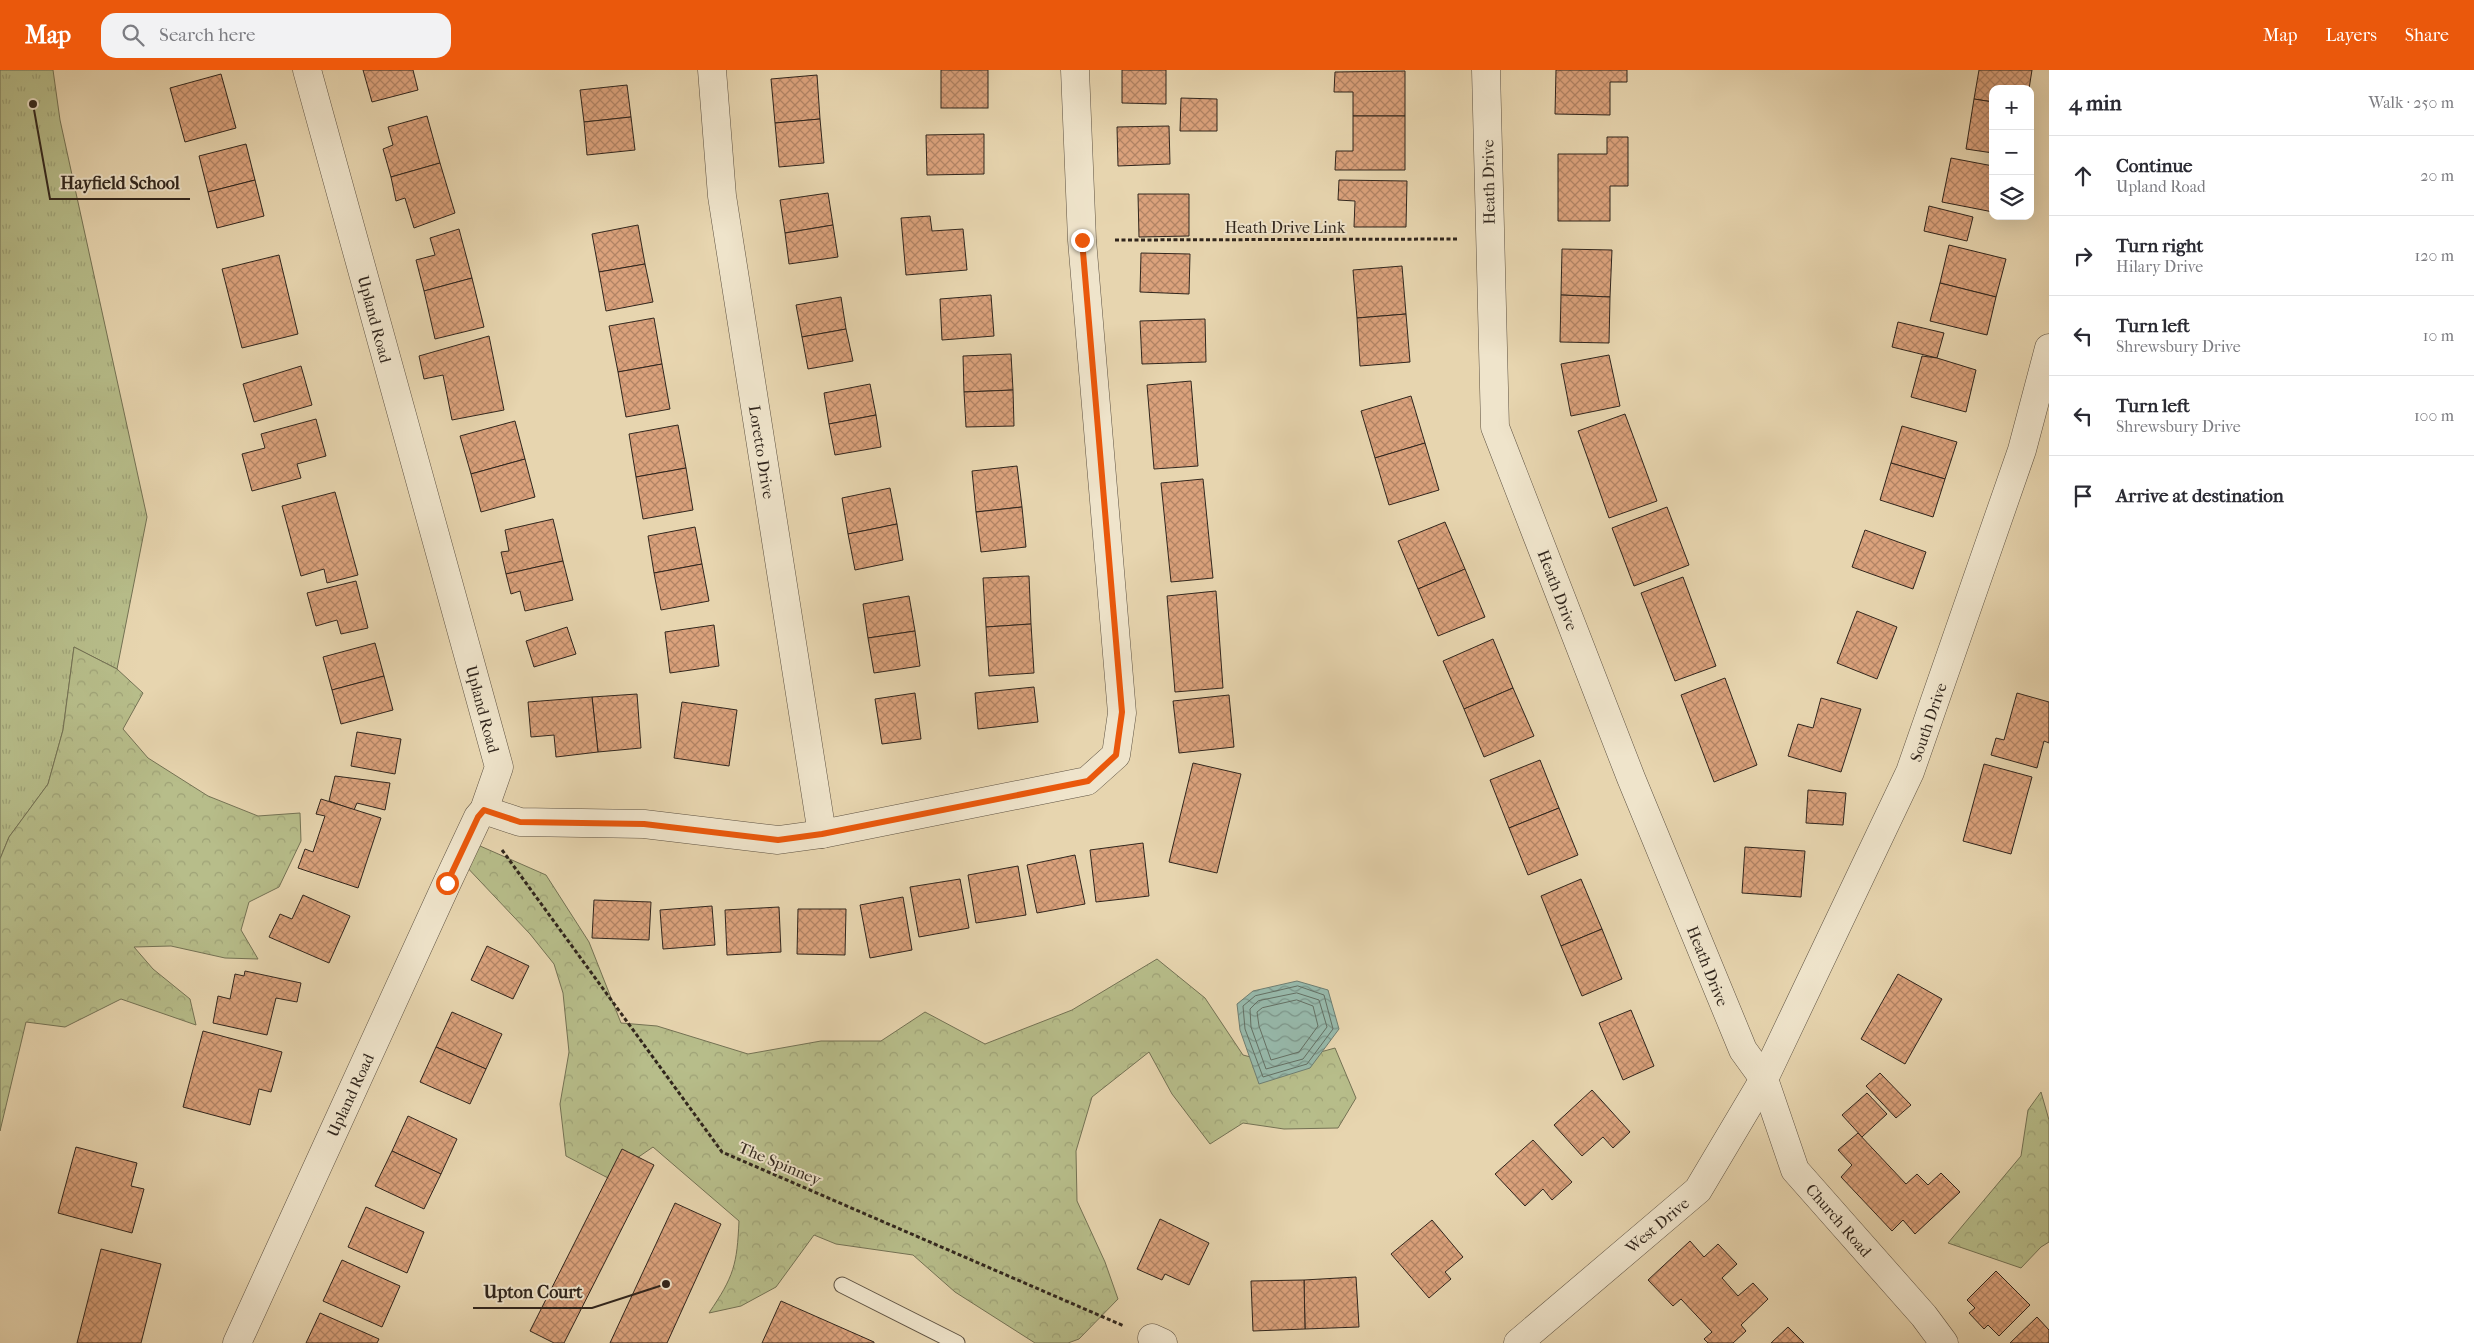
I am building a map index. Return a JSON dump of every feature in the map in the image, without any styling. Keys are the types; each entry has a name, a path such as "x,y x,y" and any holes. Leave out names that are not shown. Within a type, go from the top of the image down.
{"street":[{"name":"Upland Road","path":"236,1343 481,814 499,767 307,70"},
{"name":"Loretto Drive","path":"712,70 722,196 822,834"},
{"path":"481,814 520,822 644,824 778,840 822,834 1088,781 1116,755 1122,712 1082,240 1075,70"},
{"name":"Heath Drive","path":"1486,70 1489,239 1496,426 1631,778 1735,1032 1743,1050 1764,1079"},
{"name":"South Drive","path":"1764,1079 1910,772 2022,450 2049,348"},
{"name":"West Drive","path":"1518,1343 1698,1190 1764,1079"},
{"name":"Church Road","path":"1764,1079 1795,1170 1924,1316 1944,1343"}],"lane":[{"path":"842,1285 957,1343"}],"path":[{"name":"Heath Drive Link","path":"1082,240 1489,239"},
{"name":"The Spinney","path":"481,814 722,1152 1158,1341"}],"green space":[{"path":"0,70 53,70 60,120 147,517 117,669 74,647 63,730 48,784 9,837 0,859"},
{"path":"74,647 117,669 143,693 123,729 148,758 208,796 258,816 300,813 301,841 279,887 249,902 241,930 258,959 225,958 171,946 134,947 153,969 190,999 196,1025 121,999 65,1027 26,1022 0,1131 0,859 9,837 48,784 63,730"},
{"path":"471,842 546,875 589,942 621,1023 657,1026 748,1054 821,1041 881,1041 925,1012 985,1044 1072,1010 1157,959 1205,998 1243,1055 1277,1064 1335,1048 1356,1098 1338,1128 1284,1129 1243,1123 1210,1144 1172,1094 1149,1052 1092,1097 1076,1151 1077,1201 1105,1262 1118,1299 1079,1339 1068,1343 1035,1343 955,1292 913,1255 836,1244 814,1235 776,1287 741,1306 709,1313 733,1270 739,1221 653,1147 608,1178 566,1156 560,1104 569,1052 563,993 554,964 530,934 462,862"},
{"path":"2041,1092 2049,1120 2049,1242 2041,1247 2021,1268 1948,1243 2021,1156 2028,1110"}],"water":[{"path":"1297,981 1328,990 1339,1029 1310,1068 1259,1084 1240,1030 1237,1004 1253,991"}],"building":[{"path":"363,70 413,70 418,90 372,102"},
{"path":"941,70 988,70 988,108 941,108"},
{"path":"1122,70 1166,70 1166,104 1122,103"},
{"path":"1556,70 1627,70 1627,82 1610,82 1610,115 1555,114"},
{"path":"1979,70 2032,70 2030,85 1989,85 1989,101 1974,99"},
{"path":"1405,71 1405,116 1353,116 1353,92 1334,92 1335,72"},
{"path":"221,74 236,128 185,142 170,88"},
{"path":"817,75 820,119 775,123 771,79"},
{"path":"627,85 631,117 584,122 580,90"},
{"path":"1181,98 1217,99 1217,131 1180,131"},
{"path":"1974,99 1989,101 1989,152 1966,149"},
{"path":"427,116 440,163 391,177 383,149 393,145 388,127"},
{"path":"1353,116 1405,116 1405,170 1335,170 1336,151 1353,151"},
{"path":"631,117 635,150 587,155 584,122"},
{"path":"820,119 824,163 779,167 775,123"},
{"path":"1169,126 1170,164 1118,166 1117,127"},
{"path":"984,134 984,174 927,175 926,135"},
{"path":"1607,137 1628,137 1628,186 1610,186 1610,221 1558,221 1558,154 1607,154"},
{"path":"246,144 255,180 208,192 199,156"},
{"path":"1951,158 1989,165 1989,211 1942,202"},
{"path":"440,163 455,213 414,228 405,198 396,201 391,177"},
{"path":"255,180 264,216 217,228 208,192"},
{"path":"1339,180 1407,181 1406,227 1354,227 1355,201 1338,200"},
{"path":"828,193 833,225 785,233 780,200"},
{"path":"1138,194 1189,194 1189,236 1139,237"},
{"path":"1929,206 1973,217 1967,241 1924,231"},
{"path":"930,216 932,231 963,229 967,270 906,275 901,218"},
{"path":"638,225 645,264 599,272 592,234"},
{"path":"833,225 838,257 789,264 785,233"},
{"path":"459,229 472,278 424,291 416,260 435,255 430,238"},
{"path":"1949,245 2006,259 1996,297 1940,283"},
{"path":"1562,249 1612,250 1610,297 1561,295"},
{"path":"1141,253 1190,254 1189,294 1140,292"},
{"path":"279,255 298,334 242,348 222,269"},
{"path":"645,264 653,302 606,311 599,272"},
{"path":"1402,266 1406,314 1357,318 1353,270"},
{"path":"472,278 484,327 435,339 424,291"},
{"path":"1940,283 1996,297 1987,335 1930,321"},
{"path":"991,295 994,336 942,340 940,299"},
{"path":"1561,295 1610,297 1609,343 1560,342"},
{"path":"841,297 846,329 802,337 796,305"},
{"path":"1406,314 1410,362 1360,366 1357,318"},
{"path":"654,318 662,364 618,372 609,326"},
{"path":"1205,319 1206,362 1142,364 1140,321"},
{"path":"1898,322 1944,333 1937,358 1892,347"},
{"path":"846,329 853,361 808,369 802,337"},
{"path":"489,336 504,410 452,420 443,375 424,379 419,356"},
{"path":"1011,354 1013,390 964,392 963,356"},
{"path":"1609,355 1620,406 1571,416 1561,364"},
{"path":"1922,356 1937,358 1976,370 1966,412 1911,397"},
{"path":"662,364 670,409 626,417 618,372"},
{"path":"301,366 312,405 254,422 243,384"},
{"path":"1191,381 1198,466 1154,469 1147,385"},
{"path":"870,384 876,415 829,424 824,393"},
{"path":"1013,390 1014,426 966,427 964,392"},
{"path":"1411,396 1425,443 1375,458 1361,411"},
{"path":"1625,414 1657,501 1609,518 1578,431"},
{"path":"876,415 881,447 835,455 829,424"},
{"path":"316,419 326,456 297,464 301,478 252,491 242,454 265,448 261,434"},
{"path":"515,421 525,459 471,474 460,436"},
{"path":"678,425 686,468 636,477 629,434"},
{"path":"1902,426 1957,442 1945,479 1891,463"},
{"path":"1425,443 1439,490 1389,505 1375,458"},
{"path":"525,459 535,497 481,512 471,474"},
{"path":"1891,463 1945,479 1933,517 1880,500"},
{"path":"1017,466 1022,507 976,512 972,471"},
{"path":"686,468 693,510 643,519 636,477"},
{"path":"1203,479 1213,578 1171,582 1161,483"},
{"path":"890,488 897,524 848,534 842,498"},
{"path":"335,492 358,575 327,583 324,569 301,576 282,506"},
{"path":"1022,507 1026,547 981,552 976,512"},
{"path":"1667,507 1689,565 1634,586 1612,528"},
{"path":"553,519 563,561 506,574 501,552 509,551 505,530"},
{"path":"1445,522 1465,569 1418,589 1398,541"},
{"path":"897,524 903,560 855,570 848,534"},
{"path":"695,527 702,564 654,573 648,536"},
{"path":"1865,530 1926,552 1913,589 1852,567"},
{"path":"563,561 573,600 525,611 520,591 511,594 506,574"},
{"path":"702,564 709,601 661,610 654,573"},
{"path":"1465,569 1485,617 1438,636 1418,589"},
{"path":"1029,576 1031,624 986,627 983,578"},
{"path":"1683,577 1716,666 1675,681 1641,593"},
{"path":"356,581 368,628 341,634 337,620 316,626 307,593"},
{"path":"1216,591 1223,688 1175,692 1167,596"},
{"path":"909,596 915,631 868,638 863,604"},
{"path":"1857,611 1897,627 1877,679 1837,663"},
{"path":"1031,624 1034,673 989,676 986,627"},
{"path":"714,625 719,666 670,673 665,632"},
{"path":"567,627 576,654 534,667 526,641"},
{"path":"915,631 920,666 874,673 868,638"},
{"path":"1493,639 1513,688 1464,709 1443,661"},
{"path":"375,643 384,676 332,690 323,657"},
{"path":"384,676 393,710 341,724 332,690"},
{"path":"1725,678 1757,765 1714,782 1681,695"},
{"path":"1034,687 1038,722 978,729 975,693"},
{"path":"1513,688 1534,736 1484,757 1464,709"},
{"path":"915,693 921,739 882,744 875,699"},
{"path":"2017,693 2049,702 2049,743 2044,741 2037,768 1991,755 1996,738 2004,740"},
{"path":"637,694 641,748 598,752 592,697"},
{"path":"1229,695 1234,747 1179,753 1173,701"},
{"path":"592,697 598,752 556,757 554,735 531,737 528,702"},
{"path":"1821,698 1861,709 1841,772 1788,756 1798,724 1813,728"},
{"path":"682,702 737,710 729,766 674,758"},
{"path":"357,732 401,739 395,774 351,766"},
{"path":"1540,760 1559,808 1509,828 1490,780"},
{"path":"1193,763 1241,774 1217,873 1169,862"},
{"path":"1984,764 2032,777 2011,854 1963,841"},
{"path":"335,776 390,783 385,810 357,803 354,810 329,801"},
{"path":"1808,790 1846,793 1843,825 1806,823"},
{"path":"321,799 381,818 358,888 298,868 305,849 313,852 325,816 316,814"},
{"path":"1559,808 1578,855 1528,875 1509,828"},
{"path":"1143,843 1149,896 1096,902 1090,850"},
{"path":"1745,847 1805,851 1801,897 1742,893"},
{"path":"1075,855 1085,904 1037,913 1027,865"},
{"path":"1018,866 1026,915 976,923 968,875"},
{"path":"960,879 969,928 919,937 910,887"},
{"path":"1581,879 1602,929 1561,946 1541,896"},
{"path":"303,895 350,916 329,963 269,937 280,914 292,919"},
{"path":"903,897 912,950 870,958 860,905"},
{"path":"594,900 651,902 649,940 592,938"},
{"path":"712,906 715,945 663,949 660,910"},
{"path":"779,907 781,952 727,955 725,910"},
{"path":"798,909 846,909 845,955 797,954"},
{"path":"1602,929 1622,979 1582,996 1561,946"},
{"path":"487,946 529,966 513,999 471,980"},
{"path":"245,971 301,983 297,1002 276,998 267,1035 213,1023 218,996 230,999 235,974 244,976"},
{"path":"1898,974 1942,999 1905,1064 1861,1039"},
{"path":"1631,1010 1654,1066 1623,1080 1599,1023"},
{"path":"452,1012 502,1034 486,1069 436,1047"},
{"path":"203,1031 282,1052 271,1092 259,1089 250,1125 183,1107"},
{"path":"436,1047 486,1069 470,1104 420,1082"},
{"path":"1880,1073 1911,1105 1896,1118 1866,1086"},
{"path":"1592,1090 1630,1132 1613,1148 1603,1137 1582,1156 1554,1125"},
{"path":"1867,1093 1887,1114 1862,1137 1842,1115"},
{"path":"408,1116 457,1139 441,1174 392,1151"},
{"path":"1858,1133 1906,1184 1917,1174 1928,1185 1941,1173 1960,1192 1915,1234 1903,1220 1892,1231 1841,1177 1852,1165 1838,1150"},
{"path":"1533,1140 1572,1182 1552,1200 1543,1189 1525,1206 1495,1174"},
{"path":"76,1147 137,1163 131,1186 144,1189 132,1233 58,1213"},
{"path":"622,1149 654,1165 564,1343 554,1343 530,1331"},
{"path":"392,1151 441,1174 424,1209 375,1186"},
{"path":"675,1203 721,1224 667,1343 610,1343"},
{"path":"366,1207 424,1232 407,1273 348,1247"},
{"path":"1160,1219 1209,1243 1189,1285 1165,1274 1162,1280 1137,1269"},
{"path":"1432,1220 1463,1257 1445,1272 1451,1279 1429,1298 1391,1254"},
{"path":"1690,1241 1704,1257 1718,1244 1737,1264 1722,1278 1738,1296 1753,1283 1768,1299 1741,1325 1746,1331 1733,1343 1708,1343 1704,1339 1712,1332 1681,1299 1673,1306 1648,1280"},
{"path":"101,1249 161,1264 141,1343 77,1343"},
{"path":"342,1260 400,1286 382,1327 323,1301"},
{"path":"1996,1271 2030,1305 1999,1336 1988,1325 1984,1329 1969,1313 1975,1308 1967,1300"},
{"path":"1356,1277 1359,1327 1305,1329 1304,1280"},
{"path":"1304,1280 1305,1329 1253,1331 1251,1281"},
{"path":"781,1301 874,1342 874,1343 762,1343"},
{"path":"320,1313 379,1339 377,1343 306,1343"},
{"path":"2037,1317 2049,1330 2049,1343 2010,1343"},
{"path":"1788,1327 1804,1343 1771,1343"}],"place":[{"name":"Hayfield School","path":"33,104"},
{"name":"Upton Court","path":"666,1284"}],"route":[{"path":"447,883 478,817 484,810 520,822 644,824 778,840 822,834 1088,781 1116,755 1122,712 1082,240"}]}
